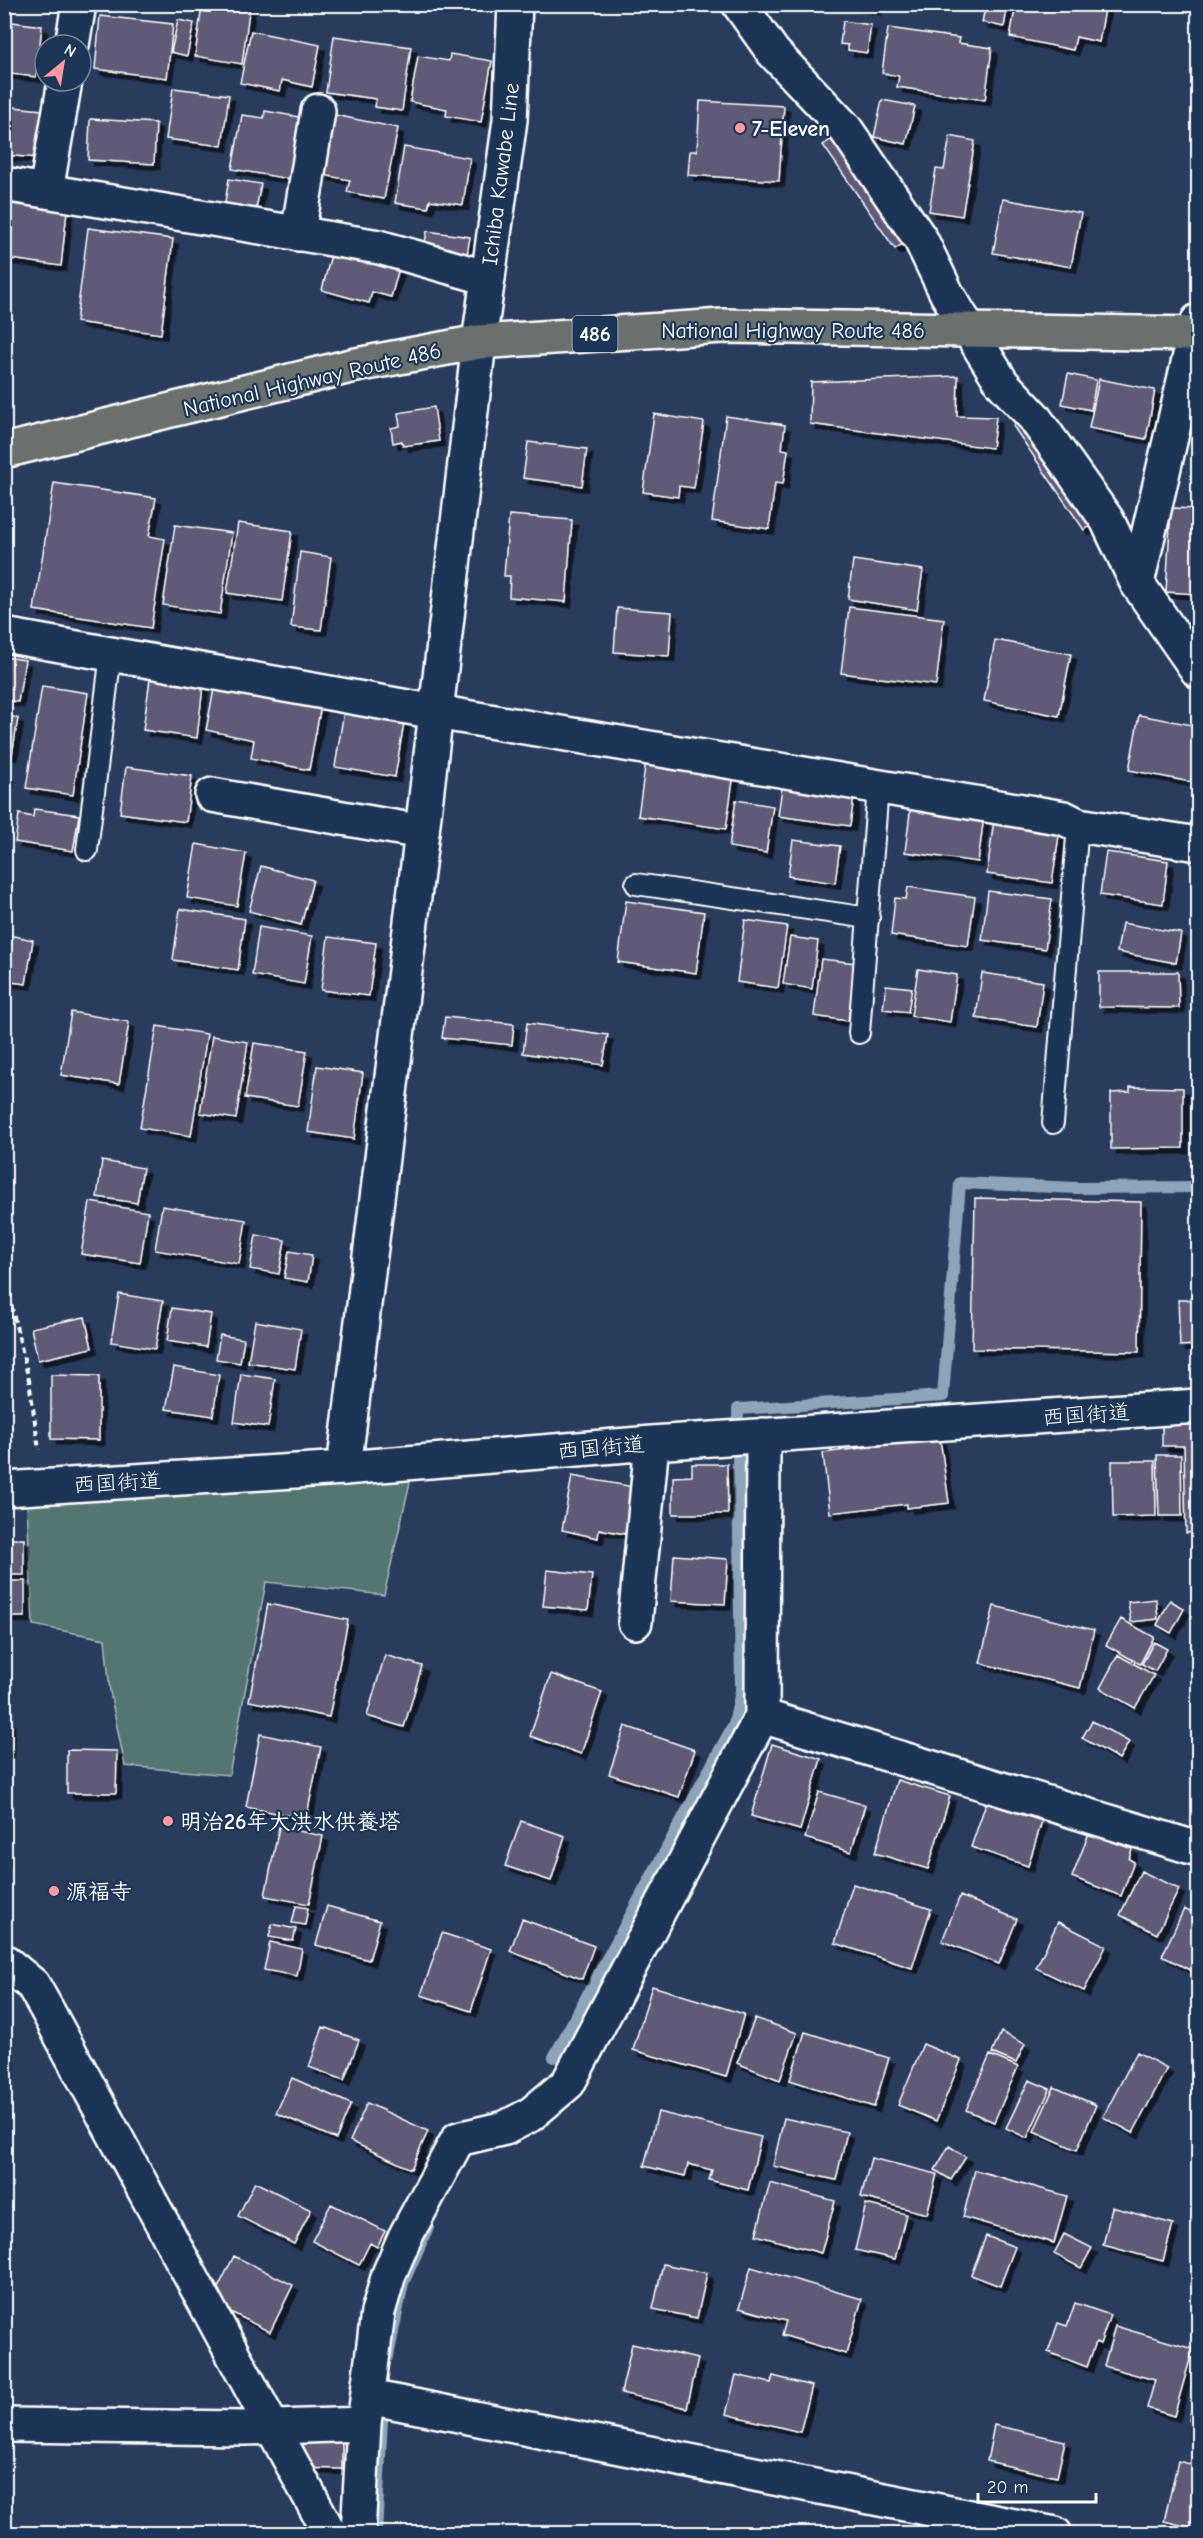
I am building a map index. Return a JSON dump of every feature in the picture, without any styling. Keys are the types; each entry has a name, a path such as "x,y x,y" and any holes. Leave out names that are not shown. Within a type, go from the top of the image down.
{"highway":[{"name":"National Highway Route 486","path":"4,451 351,366 479,342 723,326 1198,330"}],"street":[{"path":"74,33 79,4"},
{"name":"Ichiba Kawabe Line","path":"344,1468 479,342 510,120 515,4"},
{"path":"739,4 773,52 845,129 921,240 946,294 1002,383 1034,417 1107,520 1137,583 1198,671"},
{"path":"46,191 63,93"},
{"path":"298,234 318,111"},
{"path":"4,184 379,247 488,278"},
{"path":"1137,583 1198,330"},
{"path":"4,635 436,712 1064,818 1078,825 1198,844"},
{"path":"212,795 422,832"},
{"name":"西国街道","path":"4,1489 344,1468 652,1443 1198,1406"},
{"path":"358,2534 376,2405 378,2312 389,2274 405,2237 458,2139 505,2128 530,2115 568,2083 762,1716 763,1435"},
{"path":"635,1622 652,1443"},
{"path":"762,1716 1198,1849"},
{"path":"4,1962 33,1985 262,2427 330,2534"},
{"path":"4,2425 262,2427 376,2405 940,2522 1055,2534"}],"lane":[{"path":"87,850 111,653"},
{"path":"859,1034 878,787"},
{"path":"1053,1123 1078,825"},
{"path":"636,884 869,918"}],"path":[{"path":"4,1275 29,1380 44,1486"}],"green space":[{"path":"411,1478 384,1595 266,1582 229,1775 125,1766 110,1692 105,1639 33,1625 27,1505"}],"building":[{"path":"198,4 250,4 242,64 195,56 202,5"},
{"path":"843,4 877,4 876,10"},
{"path":"986,4 1008,4 1004,27 982,22"},
{"path":"1016,4 1106,4 1099,42 1076,37 1073,50 1010,37"},
{"path":"100,16 173,24 167,78 95,69"},
{"path":"178,20 194,23 187,56 171,52"},
{"path":"4,21 42,26 41,33 33,33 33,77 4,73"},
{"path":"843,21 871,25 867,53 848,50 848,45 840,44"},
{"path":"888,28 959,38 958,43 992,48 985,100 897,87 899,76 882,73"},
{"path":"251,31 320,45 312,87 282,80 280,91 240,83"},
{"path":"334,36 411,47 402,111 375,107 376,99 326,92"},
{"path":"450,54 492,61 481,122 446,116 447,109 410,102 418,56 449,61"},
{"path":"173,88 229,95 222,146 166,139"},
{"path":"882,100 915,106 906,144 874,137"},
{"name":"7-Eleven","path":"700,101 784,106 779,181 688,175 690,151 697,151"},
{"path":"4,106 42,110 37,158 4,155"},
{"path":"265,111 305,118 295,180 232,169 242,115 264,118"},
{"path":"335,115 398,128 384,199 347,192 350,180 323,175"},
{"path":"90,119 156,123 154,164 88,160"},
{"path":"838,135 910,239 895,249 823,145"},
{"path":"950,136 975,141 962,216 929,211 936,169 944,170"},
{"path":"404,147 470,158 463,205 430,200 428,208 395,203"},
{"path":"229,179 261,184 255,214 224,208"},
{"path":"1003,199 1081,213 1071,267 993,253"},
{"path":"4,203 67,211 61,266 4,258"},
{"path":"88,228 173,239 161,334 76,322"},
{"path":"427,231 470,237 466,261 423,254"},
{"path":"334,243 401,261 391,297 372,292 369,303 322,290"},
{"path":"1068,374 1096,380 1091,410 1062,404"},
{"path":"958,376 957,416 996,417 992,448 810,424 811,382"},
{"path":"1099,379 1155,390 1146,439 1089,428"},
{"path":"1194,403 1198,403 1198,424 1192,424"},
{"path":"434,407 439,441 403,446 402,441 393,443 391,428 400,426 398,413"},
{"path":"654,414 704,422 694,488 679,486 678,497 643,492"},
{"path":"1028,415 1100,520 1084,530 1013,426"},
{"path":"726,416 785,425 782,449 788,450 783,484 775,483 769,529 712,521"},
{"path":"528,442 587,449 582,486 523,478"},
{"path":"54,483 156,498 149,536 165,539 151,628 34,610"},
{"path":"1171,508 1198,509 1198,594 1166,592"},
{"path":"509,515 572,520 566,602 509,597 510,576 504,576"},
{"path":"238,523 292,531 282,601 227,593"},
{"path":"175,525 232,533 220,614 163,605"},
{"path":"300,552 331,557 321,630 291,627"},
{"path":"853,560 923,570 917,610 848,599"},
{"path":"849,607 944,619 936,685 841,673"},
{"path":"617,608 672,612 669,656 614,652"},
{"path":"995,640 1071,654 1059,716 984,701"},
{"path":"4,657 25,660 18,702 4,700"},
{"path":"150,679 203,686 197,738 143,730"},
{"path":"215,684 321,705 309,770 251,758 254,740 206,730"},
{"path":"42,686 88,693 73,795 26,788"},
{"path":"344,711 404,722 395,777 335,767"},
{"path":"4,715 18,718 12,755 4,754"},
{"path":"1139,715 1198,726 1198,743 1191,782 1129,770"},
{"path":"646,760 734,773 726,829 638,816"},
{"path":"126,767 192,776 186,822 120,813"},
{"path":"4,774 9,775 4,803"},
{"path":"783,780 855,789 850,826 778,816"},
{"path":"736,800 773,806 766,853 729,847"},
{"path":"911,805 984,816 978,862 905,852"},
{"path":"34,809 79,815 73,851 15,842 19,814 33,817"},
{"path":"994,819 1060,828 1052,883 987,874"},
{"path":"793,840 840,846 835,883 788,876"},
{"path":"196,844 246,853 237,906 187,898"},
{"path":"1106,852 1168,861 1163,904 1100,895"},
{"path":"261,866 313,880 301,925 249,911"},
{"path":"908,887 975,897 968,946 891,935 895,898 906,899"},
{"path":"988,891 1052,899 1045,949 982,940"},
{"path":"626,901 704,912 696,973 618,962"},
{"path":"180,909 245,919 238,970 173,960"},
{"path":"745,920 787,926 778,988 737,982"},
{"path":"1122,923 1181,933 1176,963 1117,952"},
{"path":"259,927 312,936 304,984 252,975"},
{"path":"4,934 33,940 26,984 4,981"},
{"path":"328,937 376,943 369,996 321,990"},
{"path":"790,937 818,941 812,989 783,984"},
{"path":"821,959 856,963 848,1021 814,1016"},
{"path":"918,969 957,975 950,1022 911,1016"},
{"path":"1099,972 1178,972 1179,1008 1099,1007"},
{"path":"982,973 1043,982 1037,1027 976,1018"},
{"path":"886,985 912,988 908,1012 883,1009"},
{"path":"71,1012 129,1022 119,1084 61,1075"},
{"path":"445,1017 514,1024 512,1045 442,1038"},
{"path":"527,1023 608,1035 603,1065 523,1053"},
{"path":"157,1026 207,1034 191,1136 140,1128"},
{"path":"212,1036 248,1042 236,1119 200,1113"},
{"path":"254,1043 307,1051 298,1106 245,1098"},
{"path":"317,1066 363,1073 354,1139 308,1132"},
{"path":"1130,1087 1183,1088 1183,1148 1111,1149 1111,1093 1130,1092"},
{"path":"102,1161 143,1168 137,1203 97,1197"},
{"path":"975,1198 1141,1202 1139,1352 972,1349"},
{"path":"90,1202 148,1212 140,1263 81,1254"},
{"path":"162,1206 246,1220 239,1264 155,1250"},
{"path":"256,1235 285,1240 279,1274 250,1269"},
{"path":"289,1251 312,1255 308,1282 284,1278"},
{"path":"119,1294 163,1301 155,1349 111,1342"},
{"path":"1178,1300 1198,1300 1198,1345 1180,1346"},
{"path":"172,1308 211,1314 206,1347 167,1341"},
{"path":"85,1317 92,1348 38,1360 31,1328"},
{"path":"255,1321 301,1329 295,1369 248,1362"},
{"path":"220,1335 244,1339 240,1363 216,1359"},
{"path":"174,1367 219,1375 213,1416 166,1409"},
{"path":"241,1374 275,1379 268,1427 234,1422"},
{"path":"51,1375 99,1376 99,1440 51,1439"},
{"path":"1162,1425 1198,1425 1198,1532 1186,1533 1184,1446 1162,1446"},
{"path":"940,1438 949,1503 907,1508 907,1504 830,1513 823,1453"},
{"path":"1157,1455 1181,1455 1182,1516 1159,1516"},
{"path":"1112,1461 1155,1461 1156,1516 1113,1517"},
{"path":"692,1464 727,1464 728,1514 673,1514 673,1477 692,1476"},
{"path":"572,1476 634,1487 625,1534 599,1529 598,1538 562,1530"},
{"path":"4,1539 24,1539 24,1575 4,1575"},
{"path":"674,1555 728,1559 725,1604 671,1601"},
{"path":"547,1570 592,1575 588,1610 543,1606"},
{"path":"4,1581 25,1581 25,1617 4,1617"},
{"path":"1156,1599 1158,1619 1131,1622 1128,1602"},
{"path":"1170,1600 1184,1609 1171,1633 1157,1625"},
{"path":"268,1604 348,1620 329,1717 249,1701"},
{"path":"994,1606 1094,1630 1080,1688 980,1663"},
{"path":"1121,1619 1154,1637 1140,1664 1106,1645"},
{"path":"1154,1642 1167,1649 1155,1671 1142,1664"},
{"path":"385,1655 422,1666 404,1727 367,1716"},
{"path":"1118,1655 1154,1675 1135,1708 1100,1688"},
{"path":"551,1674 602,1692 581,1754 530,1736"},
{"path":"4,1720 9,1720 9,1751 4,1752"},
{"path":"1092,1721 1129,1742 1119,1759 1082,1738"},
{"path":"625,1726 695,1750 679,1797 609,1774"},
{"path":"260,1734 321,1747 306,1819 246,1807"},
{"path":"772,1744 821,1759 800,1830 751,1816"},
{"path":"67,1750 117,1751 116,1793 67,1793"},
{"path":"897,1780 950,1796 928,1869 875,1853"},
{"path":"819,1792 865,1805 851,1852 805,1838"},
{"path":"4,1800 6,1800 6,1861 4,1861"},
{"path":"986,1803 1042,1821 1028,1866 971,1847"},
{"path":"521,1821 565,1836 551,1881 505,1866"},
{"path":"279,1827 323,1836 309,1904 265,1896"},
{"path":"1089,1833 1132,1849 1129,1859 1134,1862 1121,1896 1072,1877"},
{"path":"1141,1871 1179,1889 1157,1934 1120,1915"},
{"path":"853,1884 931,1909 912,1968 835,1943"},
{"path":"960,1896 1017,1919 999,1964 942,1941"},
{"path":"296,1906 308,1908 305,1925 292,1923"},
{"path":"327,1906 380,1921 369,1960 316,1945"},
{"path":"1184,1909 1198,1916 1198,1974 1162,1956"},
{"path":"522,1919 594,1946 582,1979 510,1951"},
{"path":"1058,1922 1106,1946 1084,1991 1036,1968"},
{"path":"272,1924 296,1929 293,1941 269,1937"},
{"path":"442,1933 491,1949 471,2011 421,1995"},
{"path":"270,1942 302,1949 297,1976 264,1970"},
{"path":"652,1986 744,2014 726,2077 633,2050"},
{"path":"755,2018 797,2033 780,2080 737,2063"},
{"path":"323,2027 359,2040 344,2080 309,2067"},
{"path":"805,2032 889,2058 874,2107 790,2080"},
{"path":"1001,2032 1025,2044 1016,2063 992,2053"},
{"path":"923,2044 961,2060 936,2121 898,2105"},
{"path":"1137,2052 1167,2068 1133,2133 1103,2117"},
{"path":"990,2055 1018,2067 994,2122 966,2110"},
{"path":"292,2078 351,2104 336,2139 276,2113"},
{"path":"1029,2080 1050,2089 1027,2138 1006,2128"},
{"path":"1054,2087 1096,2105 1077,2150 1034,2131"},
{"path":"367,2103 428,2131 411,2169 350,2141"},
{"path":"658,2112 761,2137 748,2190 709,2180 712,2170 688,2164 685,2176 644,2166"},
{"path":"784,2118 847,2132 836,2180 773,2166"},
{"path":"949,2146 966,2157 951,2180 935,2170"},
{"path":"871,2158 937,2174 927,2214 861,2197"},
{"path":"975,2170 1067,2196 1054,2243 963,2217"},
{"path":"255,2182 311,2210 294,2244 238,2216"},
{"path":"770,2183 835,2201 821,2253 756,2235"},
{"path":"331,2204 385,2231 377,2247 370,2243 359,2265 312,2241"},
{"path":"866,2204 906,2214 895,2259 855,2250"},
{"path":"1112,2207 1173,2224 1163,2261 1103,2245"},
{"path":"1064,2234 1092,2248 1081,2268 1054,2254"},
{"path":"986,2236 1015,2247 1000,2286 971,2275"},
{"path":"234,2256 293,2285 270,2332 211,2302"},
{"path":"663,2264 707,2273 697,2318 653,2309"},
{"path":"751,2267 862,2299 846,2354 782,2335 786,2321 739,2308"},
{"path":"1075,2303 1110,2315 1100,2344 1096,2342 1087,2367 1048,2352 1058,2323 1067,2326"},
{"path":"1115,2326 1193,2349 1174,2416 1147,2408 1155,2380 1104,2366"},
{"path":"632,2344 698,2359 687,2408 621,2393"},
{"path":"736,2375 771,2383 773,2376 812,2386 800,2432 726,2414"},
{"path":"1198,2379 1198,2422 1189,2420"},
{"path":"994,2425 1065,2441 1057,2477 987,2461"},
{"path":"300,2439 342,2440 342,2469 300,2468"},
{"path":"1178,2461 1198,2466 1198,2529 1164,2521"}],"waterway":[{"path":"738,1416 738,1409 943,1396 960,1183 1076,1188 1198,1187"},
{"path":"554,2057 734,1724 741,1691 738,1454"},
{"path":"388,2356 403,2283 428,2227"},
{"path":"376,2534 383,2400"}],"place":[{"name":"7-Eleven","path":"740,128"},
{"name":"明治26年大洪水供養塔","path":"168,1821"},
{"name":"源福寺","path":"54,1891"}]}
